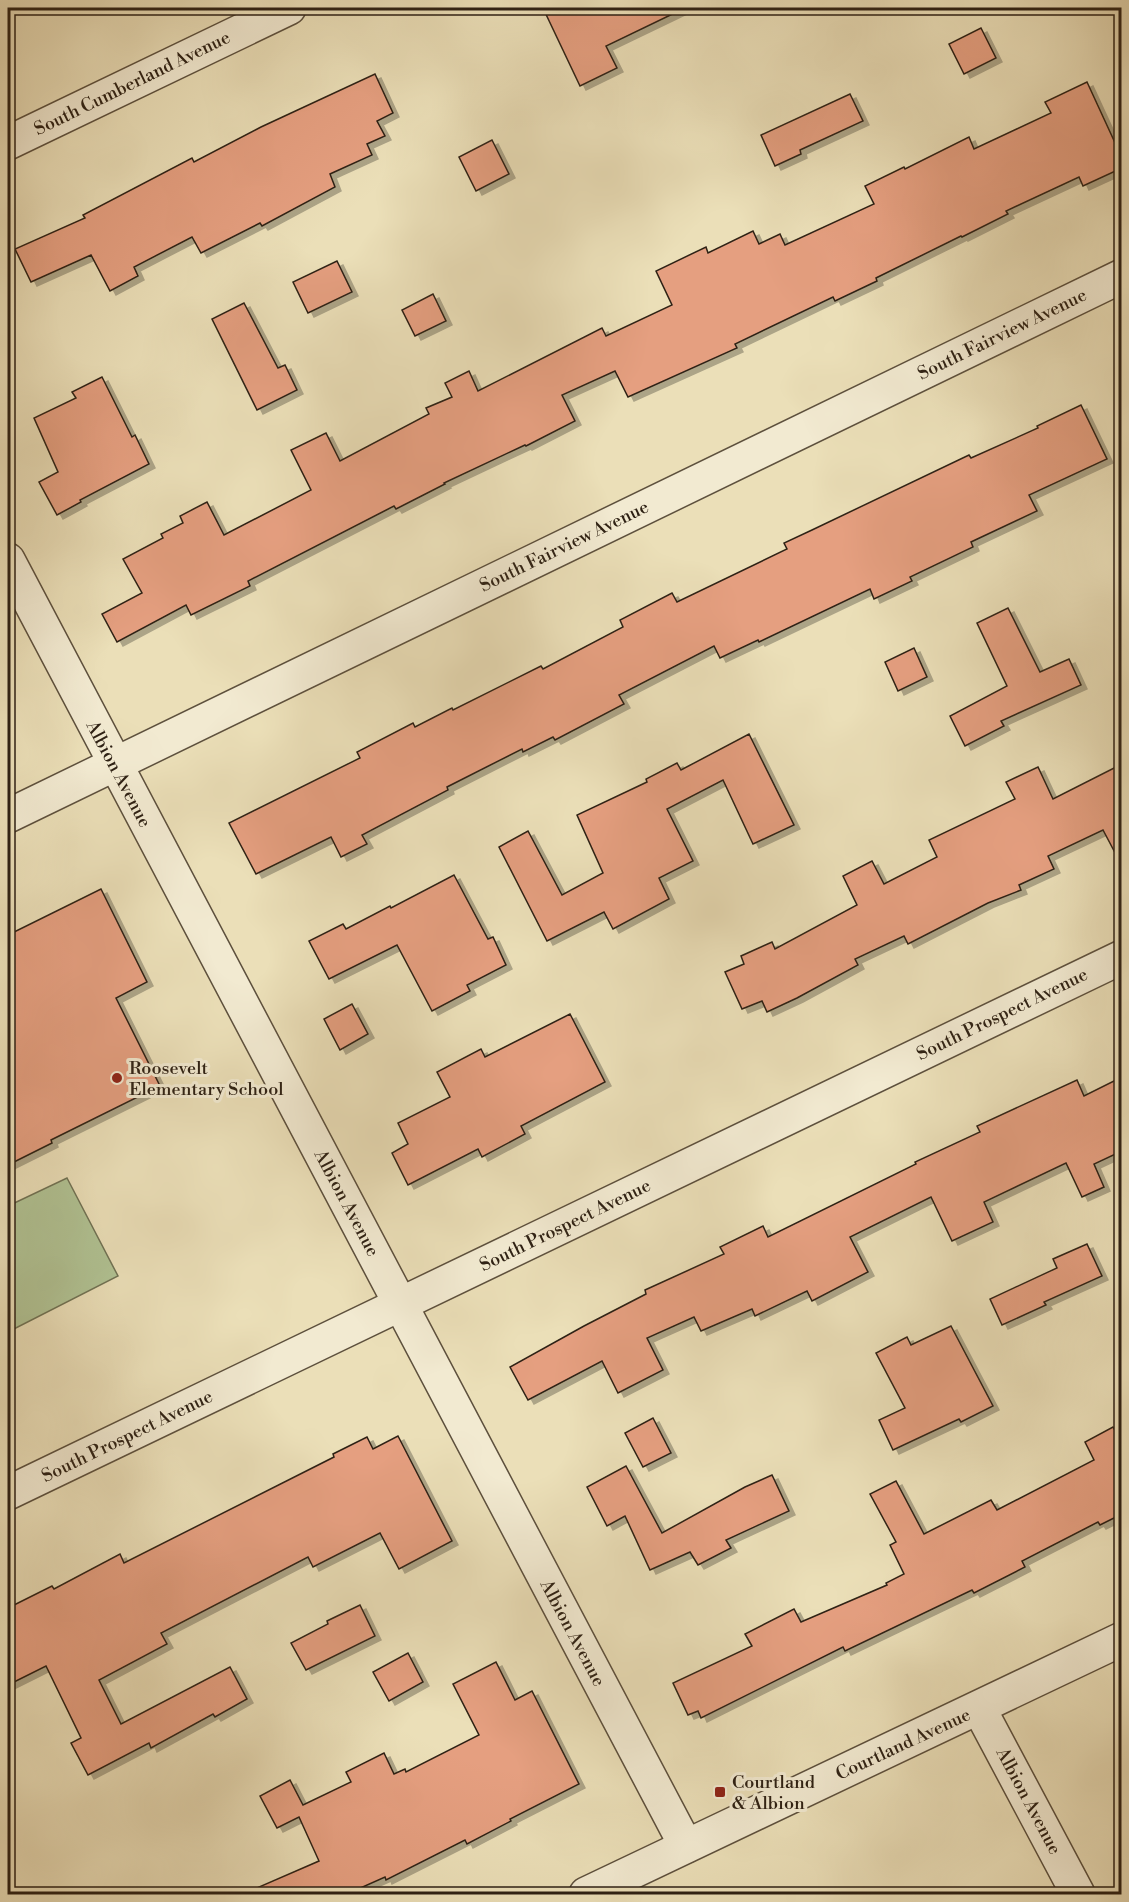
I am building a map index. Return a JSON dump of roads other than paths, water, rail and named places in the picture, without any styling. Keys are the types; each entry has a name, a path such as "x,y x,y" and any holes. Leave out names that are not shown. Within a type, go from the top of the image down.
{"street":[{"name":"South Cumberland Avenue","path":"8,143 289,8"},
{"name":"South Fairview Avenue","path":"8,816 1122,276"},
{"name":"Albion Avenue","path":"8,560 686,1846"},
{"name":"South Prospect Avenue","path":"8,1493 1122,957"},
{"name":"Courtland Avenue","path":"586,1894 1122,1639"},
{"name":"Albion Avenue","path":"979,1708 1078,1894"}],"place":[{"name":"Roosevelt Elementary School","path":"117,1078"},
{"name":"Courtland & Albion","path":"720,1792"}]}
